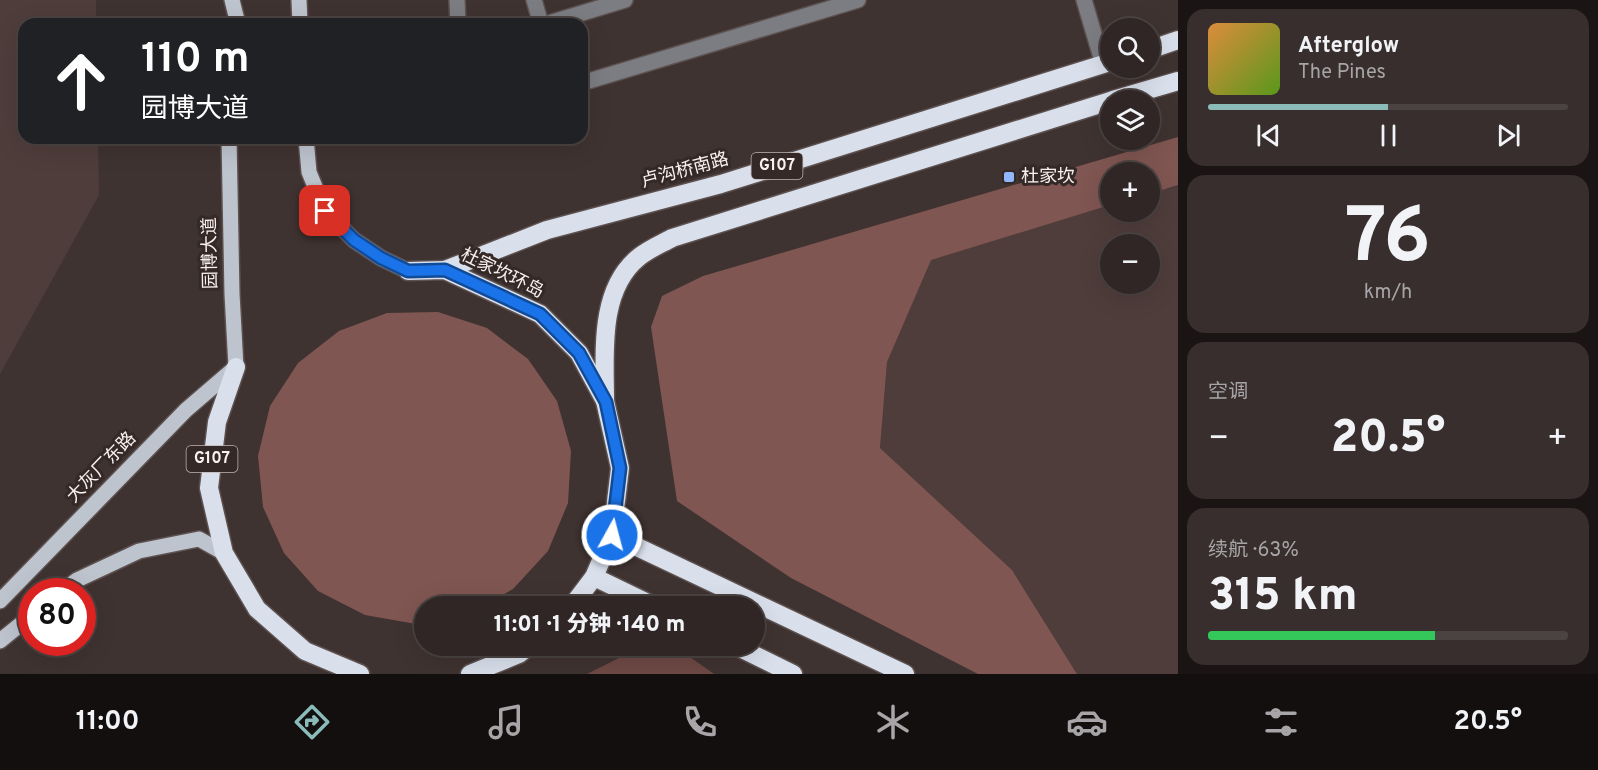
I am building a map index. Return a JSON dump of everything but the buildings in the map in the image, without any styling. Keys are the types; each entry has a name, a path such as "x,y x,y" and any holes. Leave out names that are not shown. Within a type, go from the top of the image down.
{"highway":[{"path":"1160,46 1178,40"},
{"name":"卢沟桥南路","path":"445,270 547,231 721,184 1100,65"},
{"name":"G107","path":"1148,90 1178,81"},
{"name":"G107","path":"606,402 606,328 612,300 624,274 640,256 672,238 1100,105"},
{"name":"杜家坎环岛","path":"408,271 445,270 540,314 579,353 606,402 620,468 612,535 594,577 580,596"},
{"name":"G107","path":"236,367 217,422 209,488 224,554 257,609 306,651 360,674"},
{"path":"612,535 905,674"},
{"path":"594,577 633,596"},
{"path":"470,674 514,656"},
{"path":"756,656 793,674"}],"main road":[{"path":"226,0 227,18"},
{"path":"232,0 236,18"},
{"path":"299,0 300,18"},
{"name":"园博大道","path":"229,144 236,367"},
{"path":"307,144 309,172 325,211 354,240 381,258 408,271"},
{"name":"大灰厂东路","path":"0,601 186,410 236,367"},
{"path":"80,578 139,551 199,539 224,554"},
{"path":"0,641 18,626"}],"lane":[{"path":"457,0 458,18"},
{"path":"534,0 539,18"},
{"path":"566,18 625,0"},
{"path":"588,81 858,0"},
{"path":"1084,0 1100,44"}],"shaded area":[{"path":"0,0 96,0 96,18 18,18 18,144 98,144 99,195 0,374"},
{"path":"1178,137 1178,185 1160,191 1160,162 1100,162 1100,208 931,260 887,362 880,448 1012,570 1077,674 978,674 791,578 677,501 651,327 662,296 703,276 1134,150 1160,150 1160,142"},
{"path":"1178,185 1178,674 1077,674 1012,570 880,448 887,362 930,260 1100,208 1100,222 1160,222 1160,191"},
{"path":"438,312 487,328 528,359 557,401 571,451 568,503 548,551 513,589 501,596 414,596 414,624 365,615 318,591 284,553 263,507 258,456 270,406 298,363 339,331 387,313"},
{"path":"623,656 689,656 714,674 587,674"}],"place":[{"name":"杜家坎","path":"1009,177"}],"route":[{"path":"325,211 354,240 381,258 408,271 445,270 540,314 579,353 606,402 620,468 612,535"}]}
